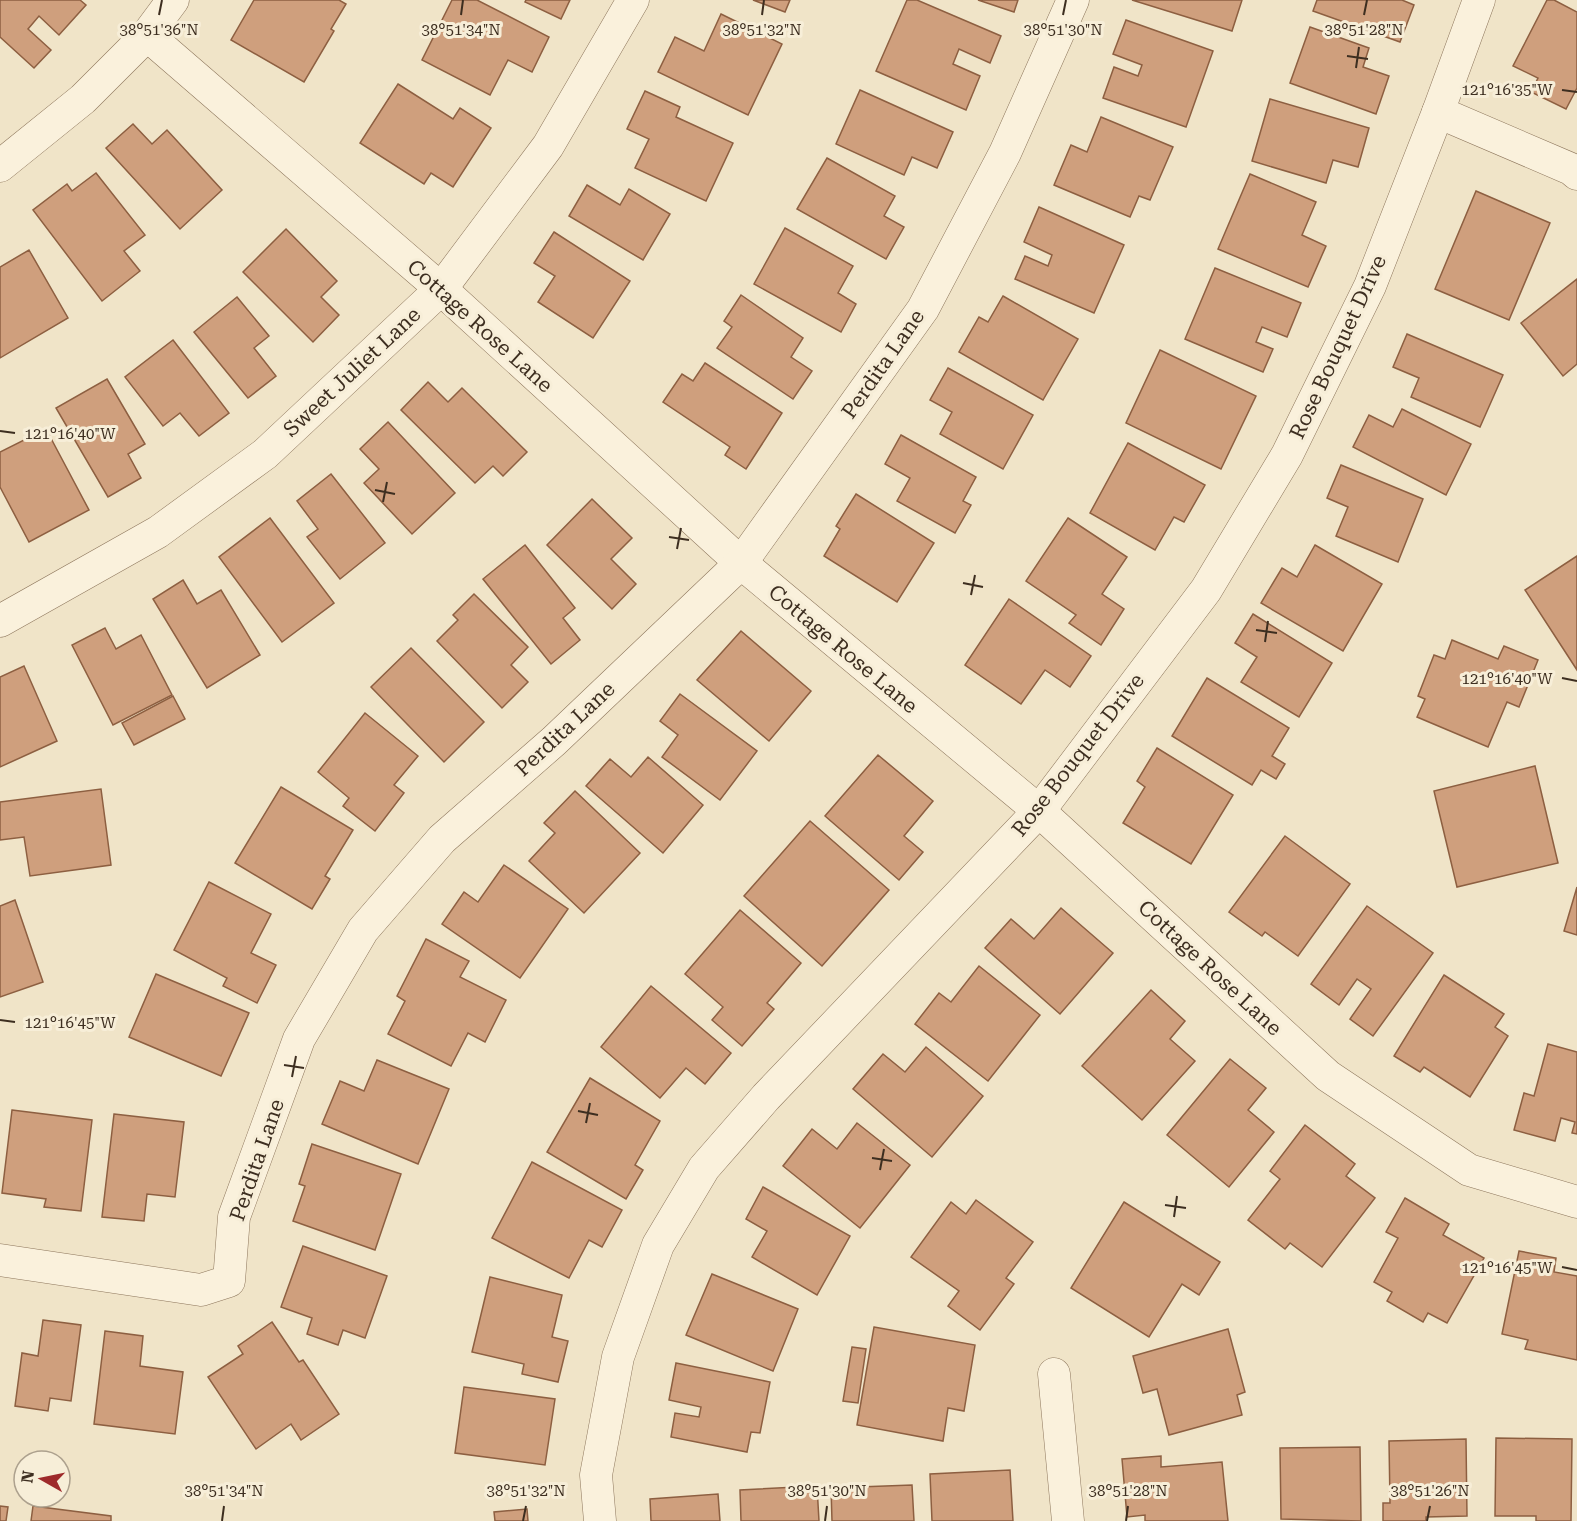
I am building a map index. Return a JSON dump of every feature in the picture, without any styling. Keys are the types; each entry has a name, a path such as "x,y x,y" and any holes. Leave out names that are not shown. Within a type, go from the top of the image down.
{"street":[{"path":"0,166 83,99 147,35 173,0"},
{"name":"Sweet Juliet Lane","path":"0,621 158,532 265,454 441,289 548,146 633,0"},
{"name":"Perdita Lane","path":"0,1260 201,1290 229,1281 234,1217 299,1040 363,930 442,839 554,741 741,563 923,309 1005,153 1073,0"},
{"name":"Rose Bouquet Drive","path":"600,1521 596,1475 618,1357 658,1245 705,1168 766,1097 1039,811 1206,590 1287,455 1370,286 1479,0"},
{"name":"Cottage Rose Lane","path":"147,35 441,289 741,563 1039,811 1328,1076 1469,1170 1577,1202"},
{"path":"1438,112 1571,169 1577,174"},
{"path":"1054,1374 1068,1521"}],"building":[{"path":"0,0 80,0 86,5 59,35 39,16 28,29 51,50 34,68 0,37"},
{"path":"254,0 339,0 346,4 331,29 334,31 304,82 231,40"},
{"path":"452,0 477,0 549,37 532,72 508,60 490,95 422,60"},
{"path":"526,0 570,0 561,19 525,2"},
{"path":"753,0 790,0 785,12"},
{"path":"907,0 917,0 1001,36 990,63 959,49 953,64 980,76 966,110 876,71"},
{"path":"978,0 1018,0 1014,12"},
{"path":"1132,0 1242,0 1232,31"},
{"path":"1317,0 1402,0 1414,5 1400,42 1313,11"},
{"path":"1547,0 1554,0 1577,12 1577,88 1566,109 1531,92 1538,78 1513,66"},
{"path":"721,14 782,44 748,115 658,72 675,37 704,51"},
{"path":"1126,20 1213,51 1186,127 1103,98 1114,67 1138,76 1142,65 1113,54"},
{"path":"1310,27 1369,48 1363,67 1389,76 1376,114 1290,83"},
{"path":"398,84 453,119 460,108 491,128 453,187 431,173 424,184 360,143"},
{"path":"860,90 953,132 937,168 912,157 904,175 836,144"},
{"path":"645,91 680,107 676,117 733,143 706,201 635,168 649,139 627,129"},
{"path":"1270,99 1369,128 1358,167 1333,160 1326,183 1252,161"},
{"path":"1101,117 1173,147 1150,200 1139,196 1130,217 1054,185 1071,145 1087,152"},
{"path":"133,124 152,144 167,130 222,190 180,229 106,148"},
{"path":"827,158 895,196 884,216 904,227 886,259 797,209"},
{"path":"96,173 145,235 124,251 140,271 102,301 33,210 67,184 72,191"},
{"path":"1250,174 1316,202 1302,235 1326,246 1308,287 1218,249"},
{"path":"587,185 620,205 629,189 670,214 643,260 569,216"},
{"path":"1476,191 1550,223 1509,320 1435,289"},
{"path":"1039,207 1124,245 1094,313 1015,279 1025,256 1048,266 1052,255 1024,242"},
{"path":"785,228 853,266 838,293 856,304 841,332 754,284"},
{"path":"286,229 337,281 321,297 339,315 313,342 243,272"},
{"path":"554,232 630,281 593,338 538,302 555,276 534,263"},
{"path":"29,250 68,318 0,358 0,267"},
{"path":"1215,268 1301,303 1287,337 1262,327 1256,342 1273,349 1263,372 1185,339"},
{"path":"1577,279 1577,364 1563,376 1521,323"},
{"path":"741,295 803,338 791,357 812,371 793,399 717,348 732,327 724,321"},
{"path":"1003,296 1078,339 1043,400 959,352 979,317 988,322"},
{"path":"237,297 269,336 254,348 276,376 248,398 194,332"},
{"path":"1407,334 1503,375 1480,427 1411,397 1419,378 1393,367"},
{"path":"173,340 229,413 199,436 180,413 163,426 125,377"},
{"path":"1160,350 1256,396 1221,469 1126,423"},
{"path":"705,363 782,413 746,469 725,455 730,447 663,402 682,374 693,381"},
{"path":"948,368 1033,415 1003,469 940,434 952,412 930,400"},
{"path":"107,379 145,444 128,454 141,478 108,497 56,408"},
{"path":"428,382 448,402 462,388 527,452 503,476 493,466 475,483 401,410"},
{"path":"1402,409 1471,444 1446,495 1353,447 1369,415 1393,427"},
{"path":"388,422 455,493 412,534 364,483 379,469 360,449"},
{"path":"46,429 89,510 29,542 0,487 0,452"},
{"path":"901,435 976,477 963,501 971,505 955,533 897,501 910,478 885,464"},
{"path":"1128,443 1205,485 1184,522 1174,517 1155,550 1090,513"},
{"path":"1341,465 1423,499 1398,562 1336,536 1348,507 1327,498"},
{"path":"331,474 385,543 340,579 307,537 318,529 297,501"},
{"path":"856,494 934,543 897,602 824,556 840,529 836,526"},
{"path":"592,499 632,538 611,559 636,584 612,609 547,545"},
{"path":"270,518 334,603 282,642 219,557"},
{"path":"1068,518 1127,557 1102,594 1124,609 1101,645 1069,623 1076,615 1026,581"},
{"path":"525,545 575,608 563,618 580,640 551,664 483,579"},
{"path":"1315,545 1382,584 1343,651 1261,603 1282,568 1297,577"},
{"path":"1577,556 1577,670 1525,590"},
{"path":"183,580 197,604 221,590 260,655 207,688 153,599"},
{"path":"474,594 528,647 511,665 528,682 502,708 437,641 458,620 453,615"},
{"path":"1009,599 1091,656 1070,687 1045,670 1021,704 965,665"},
{"path":"1253,614 1332,663 1299,717 1241,682 1257,657 1235,643"},
{"path":"105,628 116,649 141,635 172,695 113,725 72,645"},
{"path":"741,631 811,691 769,741 697,680"},
{"path":"1452,640 1498,659 1504,646 1538,660 1519,707 1507,702 1488,747 1417,717 1425,699 1418,696 1434,655 1445,659"},
{"path":"411,648 484,722 444,762 371,687"},
{"path":"24,666 57,741 0,767 0,677"},
{"path":"1207,678 1289,728 1272,756 1285,764 1276,779 1261,770 1252,785 1172,736"},
{"path":"680,694 757,751 720,800 662,757 678,735 660,721"},
{"path":"173,696 185,719 134,745 122,723"},
{"path":"365,713 418,756 394,785 404,793 375,831 343,806 349,798 318,772"},
{"path":"1157,748 1233,795 1191,864 1123,823 1145,787 1137,781"},
{"path":"878,755 933,801 904,836 923,852 899,880 825,816"},
{"path":"648,757 703,805 663,853 586,786 610,759 631,777"},
{"path":"1535,766 1558,863 1457,887 1434,791"},
{"path":"281,787 353,830 325,876 330,879 312,909 235,863"},
{"path":"101,789 111,865 30,876 24,837 0,840 0,802"},
{"path":"575,791 640,853 584,913 529,861 555,833 544,823"},
{"path":"810,821 889,890 822,966 744,896"},
{"path":"1285,836 1350,884 1298,956 1265,932 1262,936 1229,912"},
{"path":"504,865 568,909 520,978 442,924 464,892 478,902"},
{"path":"209,882 271,914 251,953 276,965 257,1003 223,986 227,978 174,950"},
{"path":"1577,887 1577,935 1564,931"},
{"path":"15,900 43,982 0,997 0,906"},
{"path":"1367,906 1433,953 1373,1036 1350,1019 1371,989 1357,979 1339,1005 1311,984"},
{"path":"1061,908 1113,953 1060,1014 985,948 1011,919 1034,939"},
{"path":"740,910 801,963 767,1003 774,1009 742,1046 712,1020 723,1007 685,974"},
{"path":"426,939 469,961 460,977 506,1000 485,1042 468,1033 451,1066 388,1034 405,1001 397,996"},
{"path":"979,966 1040,1015 988,1081 915,1024 939,993 951,1002"},
{"path":"156,974 249,1013 221,1076 129,1037"},
{"path":"1444,975 1504,1014 1495,1027 1508,1036 1470,1097 1424,1067 1420,1072 1394,1056"},
{"path":"651,986 731,1053 705,1084 686,1068 660,1098 601,1047"},
{"path":"1151,990 1185,1021 1170,1039 1195,1061 1142,1120 1082,1066"},
{"path":"1548,1044 1577,1052 1577,1134 1572,1133 1575,1122 1561,1118 1555,1141 1514,1130 1524,1093 1534,1096"},
{"path":"926,1047 983,1096 932,1157 853,1089 883,1054 905,1072"},
{"path":"1230,1059 1266,1088 1248,1110 1274,1132 1229,1187 1167,1135"},
{"path":"377,1060 449,1089 418,1164 322,1124 340,1081 364,1091"},
{"path":"590,1078 660,1121 635,1165 643,1170 626,1199 547,1152"},
{"path":"12,1110 92,1120 81,1211 44,1207 46,1199 2,1193"},
{"path":"114,1114 184,1122 175,1197 147,1194 144,1221 102,1217"},
{"path":"857,1123 910,1165 860,1228 783,1166 812,1129 837,1149"},
{"path":"1305,1125 1355,1164 1346,1176 1375,1198 1322,1267 1290,1243 1285,1249 1248,1220 1280,1179 1270,1171"},
{"path":"312,1144 401,1174 375,1250 293,1221 305,1186 299,1184"},
{"path":"532,1162 622,1210 602,1247 589,1240 569,1278 492,1238"},
{"path":"763,1187 850,1236 817,1295 752,1257 767,1231 746,1219"},
{"path":"1405,1198 1449,1224 1443,1235 1484,1258 1447,1323 1428,1313 1423,1322 1387,1301 1392,1292 1374,1282 1398,1238 1386,1232"},
{"path":"976,1200 1033,1242 1006,1278 1014,1284 980,1330 948,1306 959,1291 911,1257 951,1202 966,1214"},
{"path":"1124,1202 1220,1262 1199,1295 1182,1284 1149,1337 1071,1288"},
{"path":"303,1246 387,1276 365,1338 343,1330 338,1345 307,1334 312,1318 281,1307"},
{"path":"1519,1251 1556,1258 1554,1272 1577,1276 1577,1360 1525,1349 1528,1340 1502,1334"},
{"path":"712,1274 798,1309 773,1371 686,1335"},
{"path":"490,1277 562,1295 552,1337 568,1341 558,1382 522,1374 524,1364 472,1352"},
{"path":"43,1320 81,1325 71,1401 50,1398 48,1411 15,1406 22,1353 38,1356"},
{"path":"272,1322 299,1362 303,1360 339,1414 301,1440 291,1424 256,1449 208,1377 243,1354 238,1346"},
{"path":"874,1327 975,1345 964,1411 948,1408 943,1441 857,1425"},
{"path":"1228,1329 1245,1392 1237,1395 1242,1415 1169,1435 1157,1389 1143,1393 1133,1356"},
{"path":"105,1331 143,1336 140,1366 183,1372 175,1434 94,1424"},
{"path":"852,1347 866,1349 858,1403 843,1401"},
{"path":"676,1363 770,1382 760,1433 751,1432 747,1452 671,1437 675,1413 699,1417 701,1407 669,1400"},
{"path":"464,1387 555,1399 545,1465 455,1453"},
{"path":"1496,1438 1572,1439 1571,1521 1536,1521 1536,1516 1495,1516"},
{"path":"1466,1439 1467,1516 1426,1517 1426,1521 1383,1521 1383,1503 1390,1503 1389,1441"},
{"path":"1360,1447 1361,1521 1281,1519 1280,1448"},
{"path":"1161,1456 1161,1467 1222,1462 1228,1521 1145,1521 1145,1515 1127,1517 1122,1459"},
{"path":"1010,1470 1013,1521 932,1521 930,1474"},
{"path":"912,1485 914,1521 832,1521 831,1488"},
{"path":"817,1486 819,1521 741,1521 740,1490"},
{"path":"718,1494 720,1521 651,1521 650,1499"},
{"path":"0,1506 8,1507 6,1521 0,1521"},
{"path":"33,1509 56,1509 111,1516 111,1521 31,1521"},
{"path":"527,1509 528,1521 495,1521 494,1512"}]}
